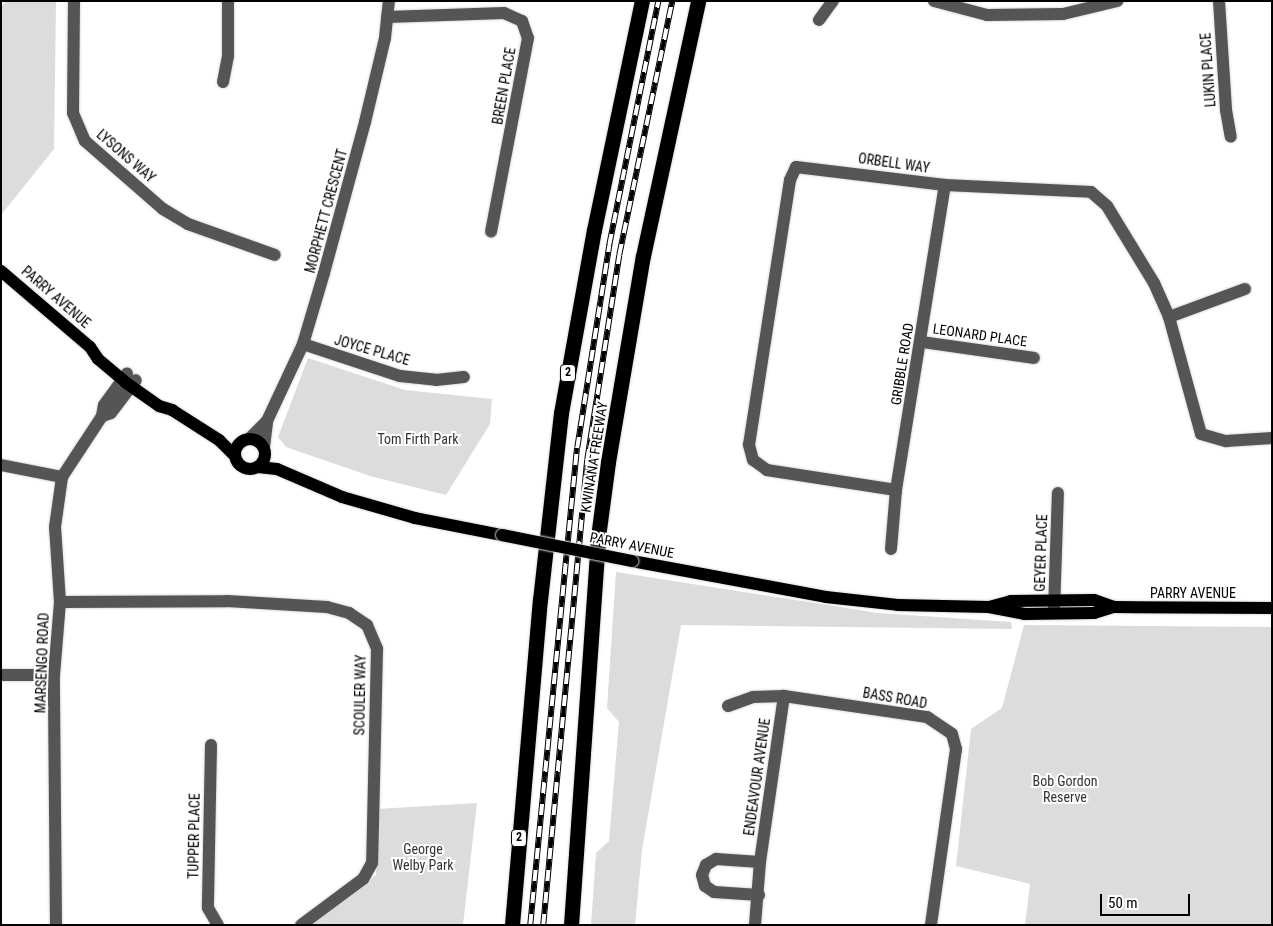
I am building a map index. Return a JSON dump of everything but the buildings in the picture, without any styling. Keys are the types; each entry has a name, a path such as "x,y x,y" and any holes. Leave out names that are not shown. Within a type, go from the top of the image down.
{"highway":[{"name":"2","path":"512,925 540,600 561,413 594,230 642,1"},
{"name":"KWINANA FREEWAY","path":"571,925 598,537 644,256 698,1"}],"main road":[{"name":"PARRY AVENUE","path":"1,271 90,347 98,359 129,380 159,406 172,410 219,440 234,455 243,468 277,469 342,497 415,518 826,597 898,605 989,607 1011,601 1054,607 1094,600 1114,607 1272,608"},
{"name":"PARRY AVENUE","path":"219,440 257,440 277,469"},
{"path":"234,455 245,440"},
{"path":"258,467 264,450"}],"street":[{"name":"LYSONS WAY","path":"74,1 73,113 85,141 163,209 188,224 275,255"},
{"path":"223,82 228,56 228,1"},
{"name":"MORPHETT CRESCENT","path":"264,450 267,421 303,344 365,122 389,1"},
{"path":"819,20 833,1"},
{"path":"934,1 995,15 1063,14 1117,1"},
{"name":"LUKIN PLACE","path":"1219,1 1226,110 1231,136"},
{"name":"BREEN PLACE","path":"387,17 504,13 522,21 528,38 491,232"},
{"name":"ORBELL WAY","path":"896,490 767,470 753,460 750,445 790,180 796,168 810,167 945,185 1091,192 1106,206 1154,283 1169,317 1201,434 1226,441 1272,438"},
{"name":"GRIBBLE ROAD","path":"891,548 896,490 922,342 945,185"},
{"path":"1169,317 1245,289"},
{"name":"LEONARD PLACE","path":"922,342 1034,358"},
{"name":"JOYCE PLACE","path":"303,344 400,376 436,380 464,377"},
{"name":"MARSENGO ROAD","path":"56,925 54,675 60,602 55,527 62,478 102,416 111,413 129,380"},
{"name":"MORPHETT CRESCENT","path":"245,440 267,421"},
{"path":"1,465 62,478"},
{"name":"GEYER PLACE","path":"1054,607 1058,493"},
{"name":"SCOULER WAY","path":"60,602 227,601 327,608 349,613 367,625 377,649 372,863 363,879 301,925"},
{"path":"1,675 54,675"},
{"name":"BASS ROAD","path":"728,706 753,696 784,696 927,717 952,734 956,749 930,925"},
{"name":"ENDEAVOUR AVENUE","path":"755,925 759,895 760,862 784,696"},
{"name":"TUPPER PLACE","path":"211,745 208,908 218,925"},
{"path":"759,895 714,892 705,886 702,875 706,865 716,860 760,862"}],"green space":[{"path":"7,1 56,1 54,149 1,215 1,5"},
{"name":"Tom Firth Park","path":"308,358 405,390 492,399 490,424 446,495 370,476 286,447 278,437"},
{"path":"616,572 878,613 1011,622 1012,629 681,625 642,850 635,925 591,925 596,853 609,841 619,722 607,708"},
{"name":"Bob Gordon Reserve","path":"1024,625 1272,627 1272,925 1025,925 1030,884 956,866 971,729 1002,708"},
{"name":"George Welby Park","path":"477,803 463,925 309,925 376,875 377,809"}],"railway":[{"path":"530,925 577,448 609,245 658,1"},
{"path":"543,925 587,460 619,255 672,1"}]}
